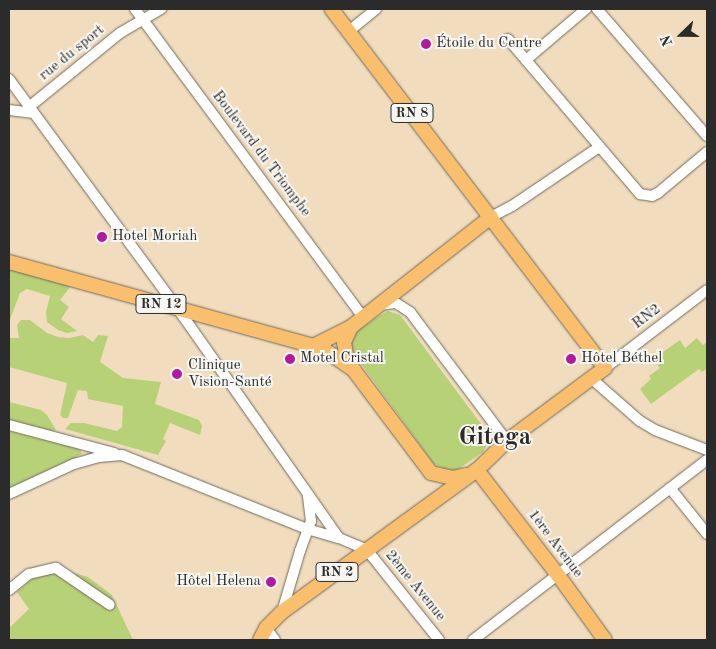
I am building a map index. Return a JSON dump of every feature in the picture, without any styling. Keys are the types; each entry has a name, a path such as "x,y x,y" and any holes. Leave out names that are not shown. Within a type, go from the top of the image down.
{"main road":[{"name":"RN 8","path":"332,9 605,368"},
{"path":"313,346 351,326 491,217"},
{"name":"RN 12","path":"9,262 313,346"},
{"path":"351,326 345,335 344,353 354,370 431,473 434,489 428,503 422,509"},
{"path":"313,346 328,352 354,370"},
{"name":"RN 2","path":"263,634 282,612 474,471 507,441 605,368"},
{"path":"431,473 453,478 474,471"},
{"name":"1ère Avenue","path":"474,471 558,575 605,640"}],"street":[{"name":"Boulevard du Triomphe","path":"135,9 363,317"},
{"name":"rue du sport","path":"32,110 120,33 160,9"},
{"path":"349,31 376,9"},
{"path":"526,60 586,9"},
{"path":"597,9 707,136"},
{"path":"508,39 635,189 646,196 658,193 707,152"},
{"path":"9,80 178,309 339,538"},
{"path":"9,110 32,110"},
{"path":"491,217 512,206 599,147"},
{"name":"RN2","path":"605,368 707,290"},
{"path":"376,307 387,303 396,303 410,312 507,441"},
{"path":"592,379 640,421 655,430 707,450"},
{"path":"9,425 122,455 307,529 339,538 367,550"},
{"path":"9,494 80,461 122,455"},
{"path":"473,640 707,460"},
{"path":"282,612 311,521 311,506 302,484"},
{"path":"670,488 707,534"},
{"name":"2ème Avenue","path":"367,550 439,640"},
{"path":"9,590 29,574 56,568 110,605"},
{"path":"263,634 275,640"}],"green space":[{"path":"9,269 71,286 60,300 69,307 61,319 77,331 67,333 58,330 47,322 46,312 50,296 27,289 20,293 9,322"},
{"path":"388,311 400,315 484,428 488,443 483,452 457,470 448,471 434,464 353,353 351,342 357,331"},
{"path":"21,320 30,320 47,333 58,337 69,338 83,335 93,342 98,335 108,336 100,362 123,378 161,382 155,404 199,420 202,426 200,435 170,423 163,439 166,441 158,455 65,429 71,423 84,423 117,431 122,427 123,406 88,399 87,391 78,390 68,418 63,418 60,415 67,383 9,367 9,338 19,338 17,325"},
{"path":"697,338 703,345 707,342 707,369 702,372 699,369 651,404 640,389 651,379 649,376 660,368 653,359 680,340 685,348"},
{"path":"9,402 41,410 47,415 56,430 52,431 9,420"},
{"path":"9,431 80,449 82,454 9,489"},
{"path":"61,569 88,577 112,595 133,640 9,640 9,628 29,609 17,592 35,576"}],"place":[{"name":"Étoile du Centre","path":"426,44"},
{"name":"Hotel Moriah","path":"102,237"},
{"name":"Motel Cristal","path":"290,359"},
{"name":"Hôtel Béthel","path":"571,359"},
{"name":"Clinique Vision-Santé","path":"177,374"},
{"name":"Hôtel Helena","path":"271,582"}],"district":[{"name":"Gitega","path":"495,438"}]}
